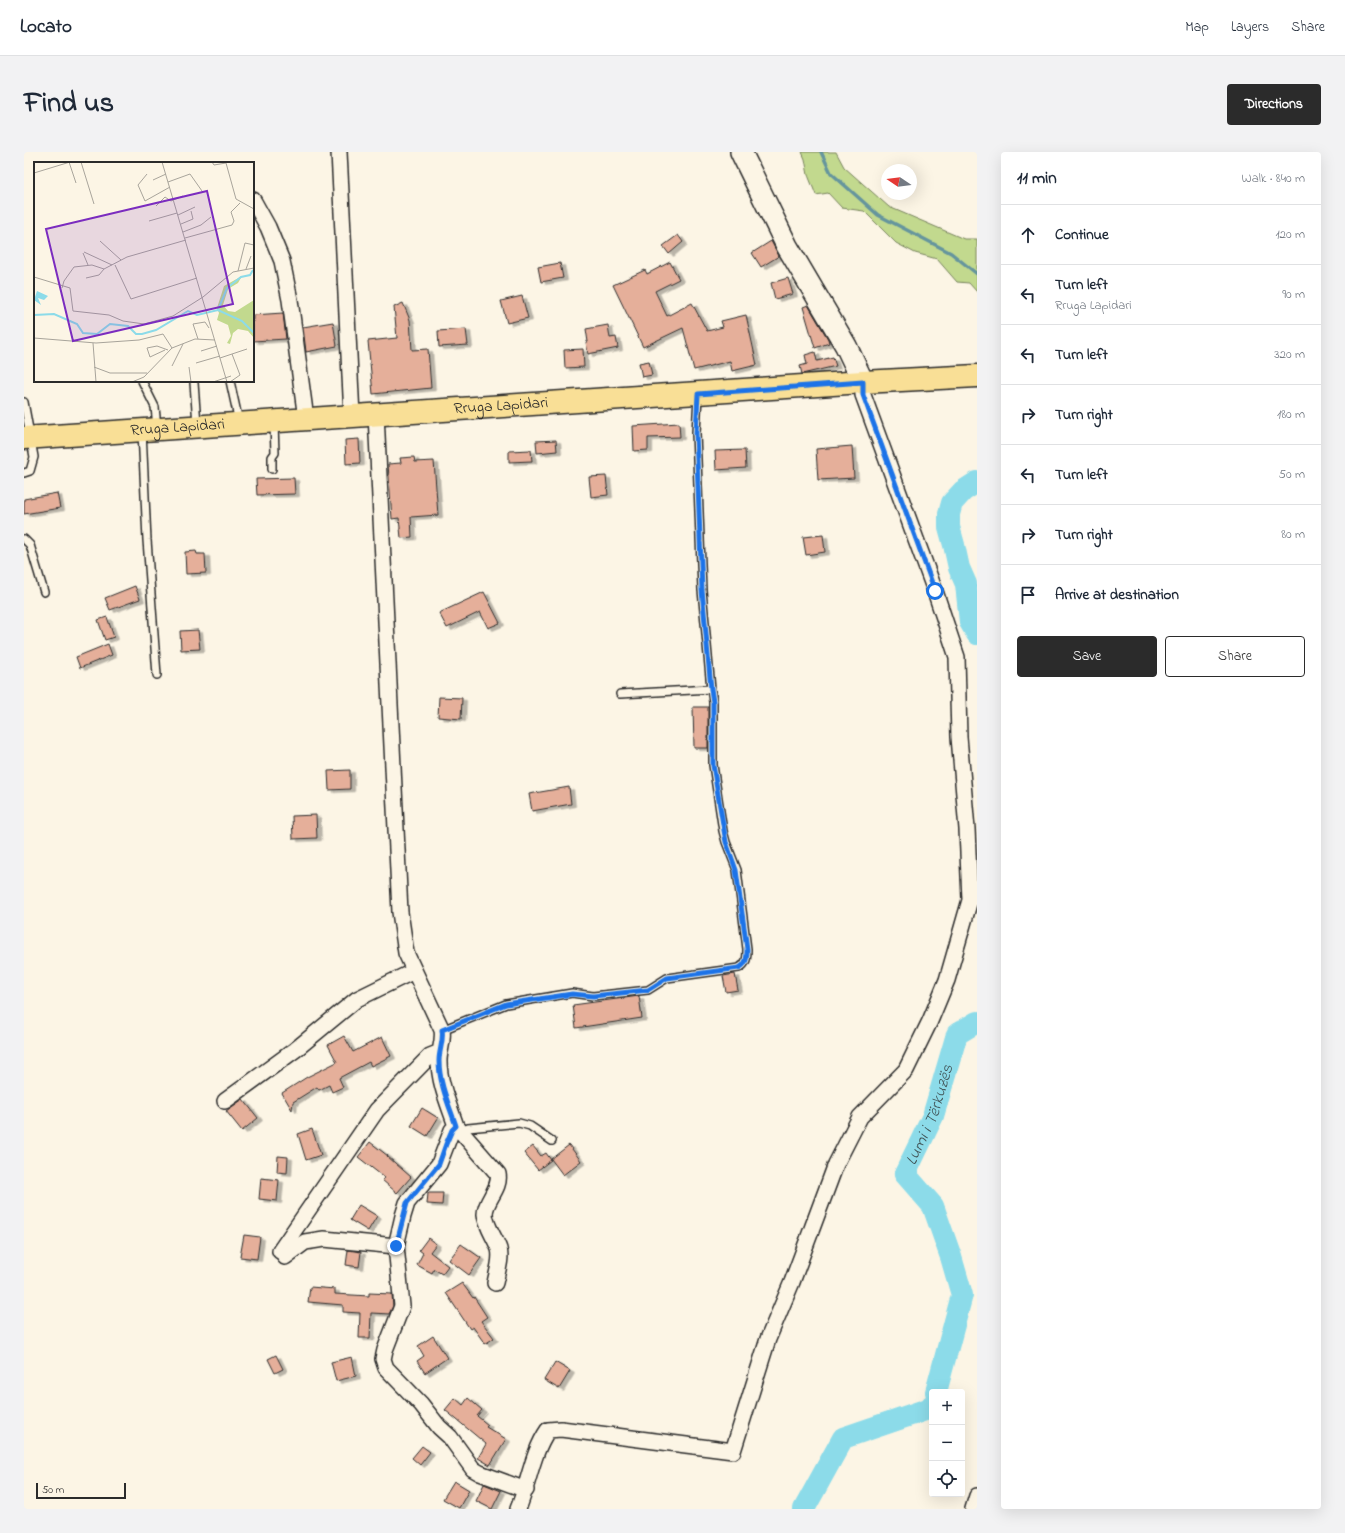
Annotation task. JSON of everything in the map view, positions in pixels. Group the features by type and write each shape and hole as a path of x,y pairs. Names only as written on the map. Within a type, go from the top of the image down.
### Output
{"main road":[{"name":"Rruga Lapidari","path":"27,438 863,382 977,376"}],"street":[{"path":"339,152 352,416"},
{"path":"518,1509 526,1490 541,1441 548,1430 561,1429 733,1451 768,1339 792,1282 836,1164 860,1117 906,1070 930,1021 947,980 970,900 967,829 959,737 957,657 935,591 863,395 863,382 846,346 787,246 742,152"},
{"path":"254,202 268,227 282,261 290,300 306,419"},
{"path":"376,414 400,912 406,953 442,1030 443,1037 440,1052 440,1075 446,1099 459,1129 498,1174 499,1180 485,1212 486,1221 499,1250 500,1260 495,1282"},
{"path":"225,1101 295,1050 357,999 414,971"},
{"path":"396,1246 324,1238 304,1242 283,1254 377,1110 430,1056 440,1052"},
{"path":"459,1129 452,1130 439,1164 407,1203 396,1246 402,1306 383,1359 386,1368 421,1404 439,1427 450,1437 473,1469 526,1490"},
{"path":"972,1509 977,1496"}],"lane":[{"path":"143,382 155,406 150,430 147,540 157,675"},
{"path":"230,382 239,424"},
{"path":"194,383 197,427"},
{"path":"442,1030 506,1004 572,994 593,996 648,990 667,978 739,968 744,965 747,956 747,949 736,870 726,842 713,765 713,702 702,582 696,433 698,394"},
{"path":"24,402 27,438 34,457 30,471 24,474"},
{"path":"272,468 272,457 275,453 274,421"},
{"path":"24,539 30,545 44,592"},
{"path":"620,694 711,689"},
{"path":"459,1129 519,1123 530,1126 552,1141"}],"green space":[{"path":"802,152 836,152 844,167 889,207 964,239 977,239 977,292 969,283 957,282 937,259 915,253 896,243 864,211 842,208 828,193 816,195 808,175"}],"building":[{"path":"678,235 683,242 669,254 663,246"},
{"path":"771,241 779,256 761,267 752,253"},
{"path":"670,262 679,279 655,291 667,316 692,303 707,331 723,327 721,321 746,315 757,365 732,371 730,361 694,370 683,328 643,347 613,285 645,270 647,274"},
{"path":"560,263 563,278 541,282 538,267"},
{"path":"788,278 793,294 775,299 771,283"},
{"path":"522,296 528,318 507,323 501,301"},
{"path":"403,303 410,320 412,350 428,349 431,388 373,394 368,341 397,338 394,307"},
{"path":"808,305 829,343 815,348 803,307"},
{"path":"283,313 286,339 254,341 254,315"},
{"path":"333,322 337,346 306,352 303,327"},
{"path":"608,325 610,338 616,337 618,348 588,354 586,329"},
{"path":"466,329 468,345 439,347 438,331"},
{"path":"583,349 584,367 565,368 564,350"},
{"path":"815,352 817,361 833,357 836,366 802,374 800,366 807,364 805,355"},
{"path":"649,361 652,375 642,377 639,363"},
{"path":"679,423 680,437 648,438 648,450 634,451 633,426"},
{"path":"359,439 360,463 346,464 345,440"},
{"path":"556,440 557,451 537,453 536,441"},
{"path":"852,446 854,478 818,480 816,449"},
{"path":"531,450 532,461 509,462 509,451"},
{"path":"745,450 746,468 716,470 715,451"},
{"path":"414,457 415,462 434,461 438,515 411,517 412,537 401,538 399,518 392,519 388,464 401,463 400,458"},
{"path":"606,476 608,495 591,497 589,477"},
{"path":"294,478 295,494 257,495 256,479"},
{"path":"57,493 60,508 24,514 24,499"},
{"path":"823,535 825,552 806,555 803,537"},
{"path":"196,551 197,554 205,554 206,573 186,574 185,552"},
{"path":"135,586 140,599 110,610 105,598"},
{"path":"484,592 500,623 488,628 480,612 447,628 439,613"},
{"path":"107,617 114,637 105,640 98,620"},
{"path":"198,630 200,649 181,650 180,631"},
{"path":"108,644 112,655 80,668 76,657"},
{"path":"439,697 462,698 461,719 438,717"},
{"path":"693,707 708,707 708,748 694,748"},
{"path":"350,770 350,789 329,790 328,771"},
{"path":"569,787 571,804 532,811 529,794"},
{"path":"316,815 317,838 293,839 292,816"},
{"path":"735,974 738,990 726,992 723,976"},
{"path":"639,996 642,1018 576,1028 573,1005"},
{"path":"344,1036 353,1052 382,1037 391,1056 371,1066 369,1062 339,1078 343,1087 332,1092 329,1085 319,1090 317,1087 293,1102 292,1110 282,1093 307,1077 337,1062 328,1045"},
{"path":"243,1099 258,1118 242,1131 226,1111"},
{"path":"422,1108 438,1118 427,1136 411,1126"},
{"path":"312,1129 321,1155 306,1160 298,1134"},
{"path":"370,1142 411,1177 397,1193 382,1180 385,1178 358,1157"},
{"path":"569,1145 581,1161 563,1175 551,1159"},
{"path":"533,1146 541,1156 546,1153 551,1160 538,1170 524,1153"},
{"path":"278,1156 288,1157 287,1173 277,1172"},
{"path":"261,1178 279,1180 277,1201 259,1199"},
{"path":"428,1193 443,1193 442,1205 427,1204"},
{"path":"359,1205 377,1216 368,1231 350,1220"},
{"path":"244,1235 260,1237 257,1259 240,1257"},
{"path":"428,1238 436,1244 430,1252 448,1266 442,1274 434,1269 432,1273 417,1265 423,1253 419,1250"},
{"path":"461,1244 481,1258 469,1275 449,1260"},
{"path":"348,1250 361,1252 359,1267 346,1265"},
{"path":"462,1283 473,1298 474,1297 487,1317 481,1321 494,1338 485,1344 473,1327 470,1329 446,1293"},
{"path":"310,1287 335,1289 335,1294 369,1296 369,1293 392,1294 393,1306 389,1314 371,1313 370,1338 359,1338 360,1313 343,1312 343,1305 308,1302"},
{"path":"433,1336 447,1358 425,1373 417,1361 424,1356 418,1346"},
{"path":"276,1355 283,1369 275,1373 268,1359"},
{"path":"352,1357 356,1376 336,1381 331,1362"},
{"path":"555,1362 570,1371 559,1389 544,1380"},
{"path":"455,1398 463,1405 468,1398 482,1410 477,1416 488,1425 486,1427 506,1439 490,1465 478,1458 486,1444 445,1410"},
{"path":"422,1446 430,1452 420,1465 412,1458"},
{"path":"454,1481 469,1490 459,1508 443,1499"},
{"path":"484,1484 501,1491 492,1509 476,1501"}],"waterway":[{"path":"821,152 831,173 878,215 951,253 977,274"},
{"name":"Lumi i Tërkuzës","path":"977,482 963,491 952,503 949,514 949,527 959,568 966,584 970,622 977,634"},
{"name":"Lumi i Tërkuzës","path":"937,1389 962,1295 951,1257 933,1206 905,1174 933,1116 957,1034 977,1022"},
{"name":"Lumi i Tërkuzës","path":"804,1509 843,1438 929,1409"}],"route":[{"path":"396,1246 407,1203 439,1164 452,1130 456,1126 446,1099 440,1075 439,1062 443,1037 442,1030 506,1004 572,994 593,996 648,990 667,978 739,968 744,965 746,961 747,949 736,870 723,831 713,765 713,702 702,590 696,433 698,394 863,382 863,395 935,591"}]}
